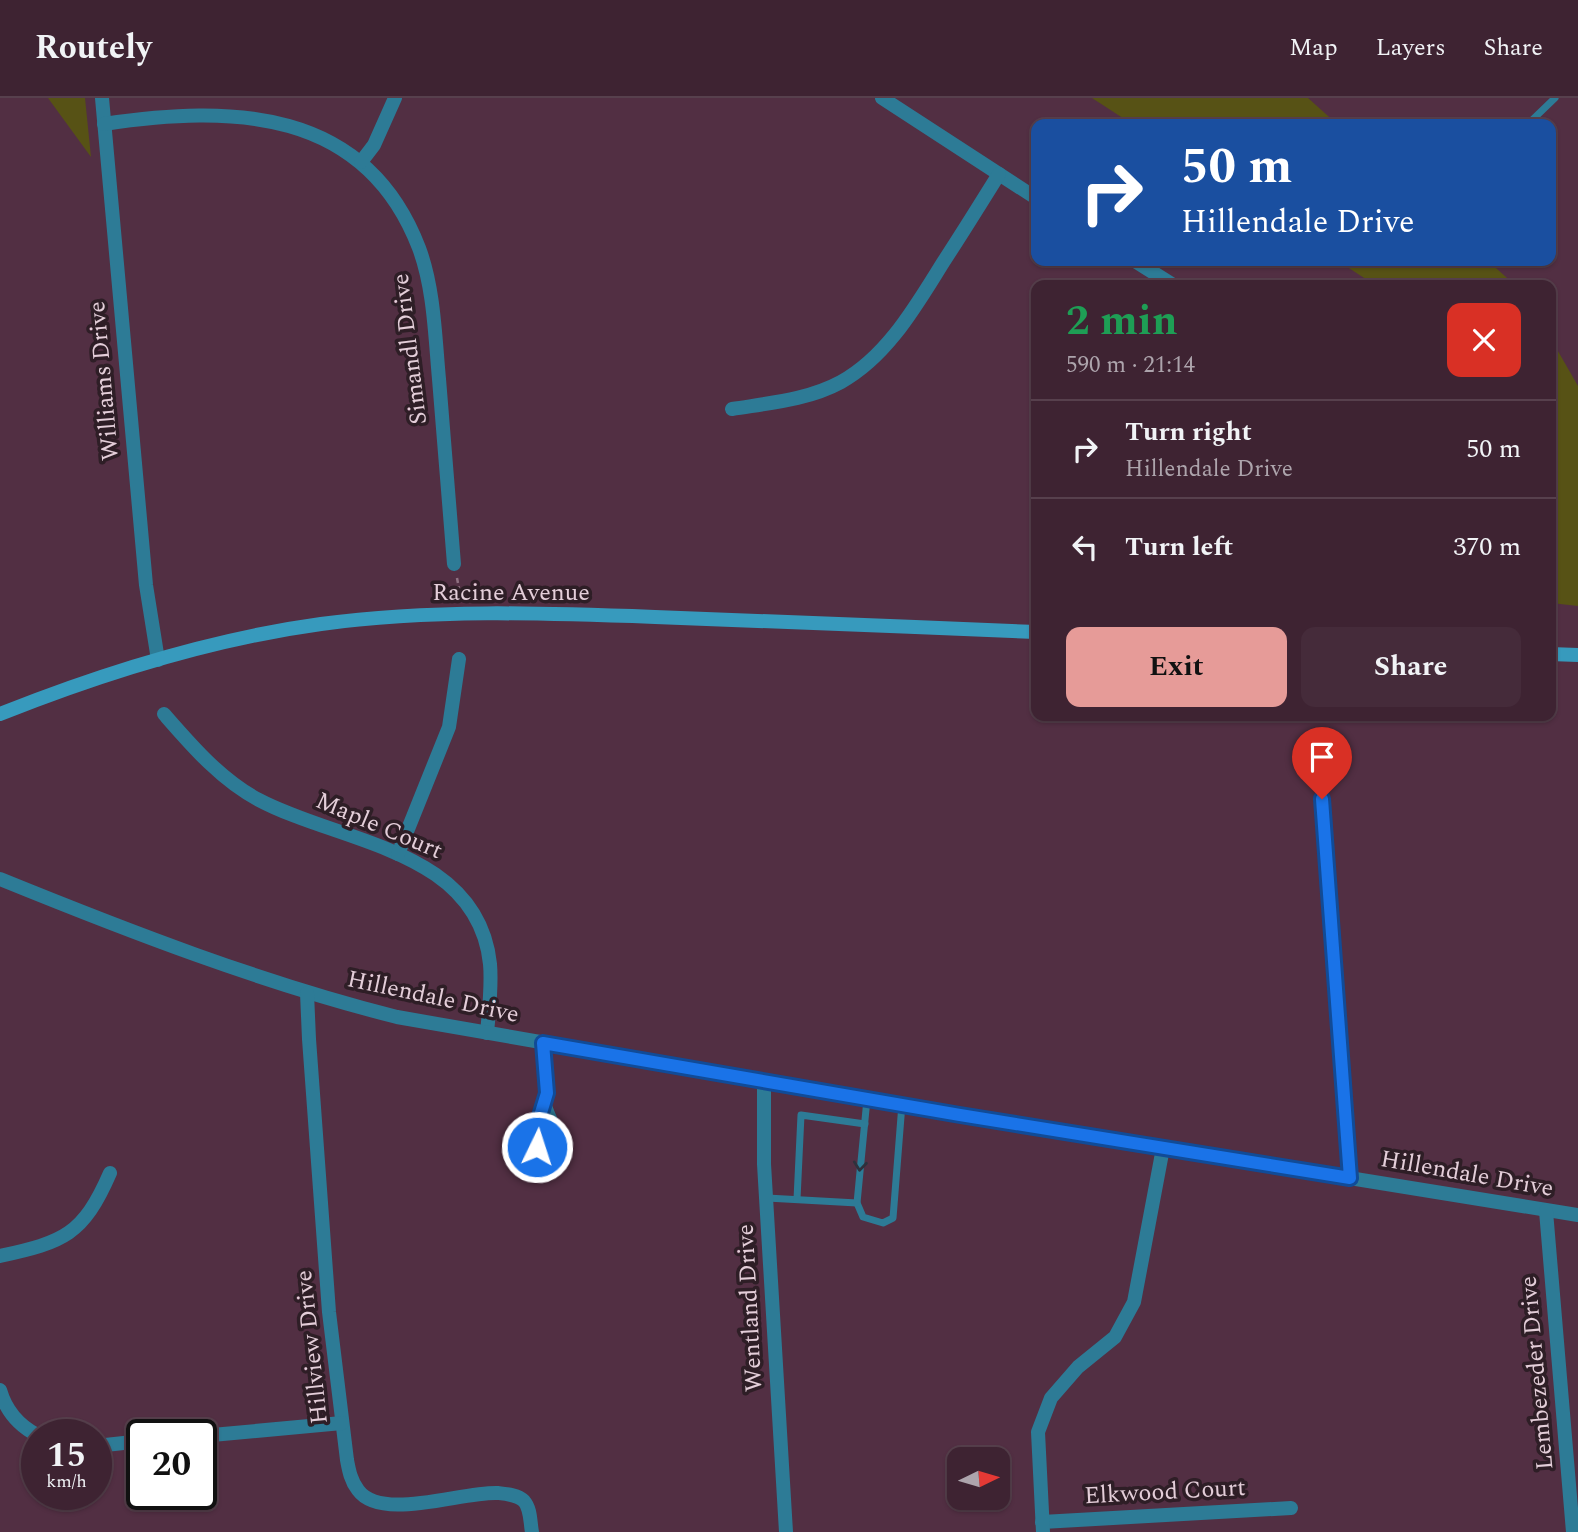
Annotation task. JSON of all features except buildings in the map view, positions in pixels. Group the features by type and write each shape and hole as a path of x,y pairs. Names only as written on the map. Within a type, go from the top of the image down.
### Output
{"main road":[{"name":"Racine Avenue","path":"0,714 80,684 244,638 319,624 371,618 463,614 622,616 1031,632"},
{"path":"1556,654 1578,655"}],"street":[{"name":"Williams Drive","path":"102,98 146,585 159,660"},
{"path":"361,162 386,123 395,98"},
{"path":"882,98 1031,195"},
{"name":"Simandl Drive","path":"104,124 191,114 226,114 289,125 361,162 380,182 408,223 420,250 425,271 434,326 454,564"},
{"path":"732,409 781,402 822,390 854,374 870,361 907,317 999,174"},
{"path":"1143,266 1165,280"},
{"path":"398,854 449,727 459,659"},
{"name":"Maple Court","path":"164,714 222,776 260,801 398,854 442,878 459,892 481,929 490,964 487,1033"},
{"name":"Hillendale Drive","path":"0,879 307,993 397,1017 764,1082 1578,1215"},
{"name":"Hillview Drive","path":"307,993 329,1312 351,1479 359,1492 369,1500 381,1504 399,1505 474,1494 506,1494 524,1501 529,1510 532,1532"},
{"name":"Wentland Drive","path":"764,1082 766,1198 786,1532"},
{"path":"1042,1527 1038,1432 1051,1398 1078,1367 1115,1337 1134,1302 1163,1147"},
{"path":"0,1256 42,1247 70,1233 96,1204 110,1172"},
{"name":"Lembezeder Drive","path":"1546,1211 1573,1532"},
{"path":"0,1390 13,1417 21,1425"},
{"path":"217,1435 342,1423"},
{"name":"Elkwood Court","path":"1042,1527 1291,1508"}],"lane":[{"path":"1533,119 1555,98"},
{"path":"1322,799 1350,1178"},
{"path":"543,1043 548,1104 568,1150 567,1157 562,1160 547,1161 537,1147 537,1126 547,1093"},
{"path":"867,1098 857,1203 863,1216 883,1223 893,1218 902,1104"},
{"path":"797,1199 801,1115 865,1124"},
{"path":"766,1198 857,1203"}],"path":[{"path":"454,564 463,614"}],"shaded area":[{"path":"48,98 85,98 91,157"},
{"path":"1092,98 1308,98 1331,119 1124,119"},
{"path":"1346,266 1494,266 1509,280 1367,280"},
{"path":"1556,348 1578,386 1578,606 1556,604"}],"route":[{"path":"537,1147 537,1126 547,1093 543,1043 960,1115 1350,1178 1322,799"}]}
